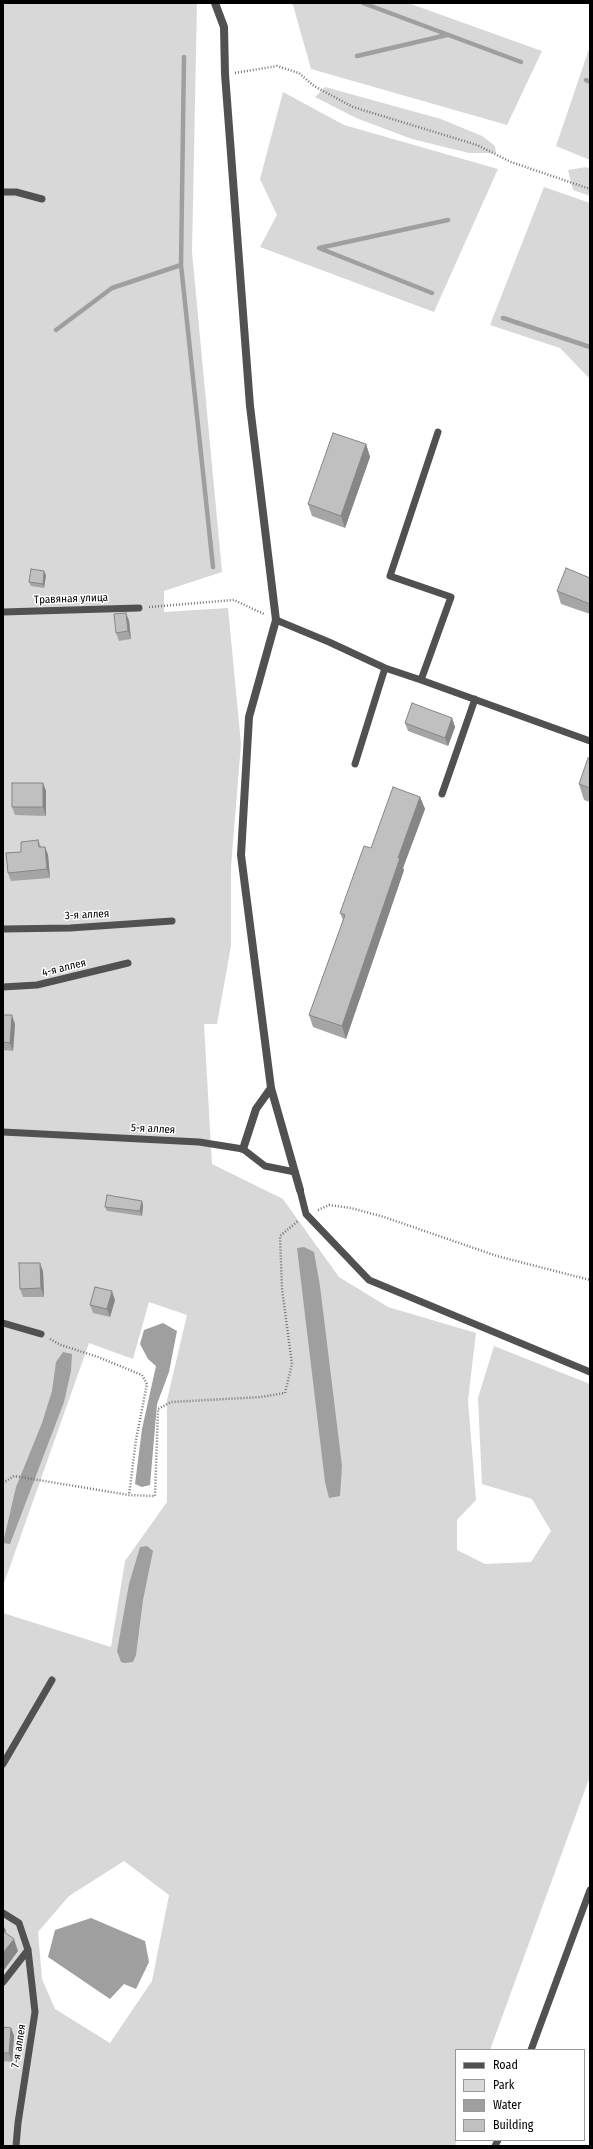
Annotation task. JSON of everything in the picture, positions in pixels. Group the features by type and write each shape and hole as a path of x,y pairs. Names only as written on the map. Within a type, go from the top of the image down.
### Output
{"street":[{"path":"215,3 224,27 225,74 250,406 276,620 249,717 241,854 271,1088 300,1190"},
{"path":"243,1149 256,1109 271,1088"}],"lane":[{"path":"3,192 16,192 42,200"},
{"path":"421,680 451,597 390,576 438,432"},
{"name":"Травяная улица","path":"3,612 140,608"},
{"path":"276,620 329,642 385,668 590,741"},
{"path":"356,764 385,668"},
{"path":"442,794 475,699"},
{"name":"3-я аллея","path":"3,929 70,928 172,921"},
{"name":"4-я аллея","path":"3,987 37,985 128,963"},
{"name":"5-я аллея","path":"3,1132 199,1142 243,1149 265,1166 295,1172"},
{"path":"300,1190 306,1214 369,1280 590,1372"},
{"path":"3,1323 41,1334"},
{"path":"3,1764 52,1680"},
{"path":"531,2049 590,1890"},
{"name":"7-я аллея","path":"3,1912 20,1923 28,1950 35,2012 18,2123 16,2146"},
{"path":"3,1982 28,1950"}],"path":[{"path":"225,74 277,66 299,73 314,86 353,107 477,145 512,162 590,189"},
{"path":"140,608 173,603 234,600 276,620"},
{"path":"3,1483 14,1476 42,1479 129,1495 154,1496 158,1457 158,1409 171,1402 261,1397 285,1393 292,1364 282,1289 280,1236 306,1214 329,1205 351,1208 384,1217 497,1256 590,1280"},
{"path":"41,1334 61,1345 98,1357 142,1375 147,1384 136,1440 129,1495"}],"green space":[{"path":"3,3 197,3 192,252 222,572 164,591 164,612 228,608 241,744 231,867 231,946 217,1024 204,1024 212,1164 283,1199 339,1277 388,1307 476,1333 468,1400 476,1500 457,1520 457,1550 485,1564 531,1562 551,1531 532,1499 482,1484 478,1398 494,1346 590,1384 590,1776 490,2049 455,2049 455,2141 457,2141 455,2146 3,2146 3,1613 111,1647 125,1561 167,1502 167,1400 187,1315 149,1302 133,1359 89,1343 3,1586","holes":["124,1861 169,1895 152,1981 110,2043 55,2009 42,1979 38,1932 69,1896"]},
{"path":"288,3 408,3 542,51 507,125 311,69 293,5"},
{"path":"590,46 590,160 556,146"},
{"path":"325,87 441,119 482,136 495,146 496,153 469,153 412,139 356,118 315,97"},
{"path":"283,92 344,125 498,169 434,312 260,247 277,215 260,179"},
{"path":"586,167 590,169 590,196 573,190 568,170"},
{"path":"544,187 590,203 590,379 560,348 490,325"}],"water":[{"path":"304,1247 314,1252 320,1286 342,1466 340,1496 329,1498 325,1482 297,1248"},
{"path":"163,1323 177,1331 169,1372 157,1404 150,1485 142,1487 135,1484 142,1429 156,1366 148,1359 140,1344 144,1330"},
{"path":"63,1352 72,1354 71,1371 64,1402 10,1544 3,1543 16,1487 42,1423 52,1391 56,1362"},
{"path":"147,1546 153,1551 143,1600 136,1655 133,1662 124,1663 121,1662 117,1651 129,1584 140,1547"},
{"path":"91,1918 145,1941 149,1962 136,1989 124,1984 110,1999 48,1957 55,1930"}],"building":[{"path":"333,433 366,444 341,516 308,504"},
{"path":"566,568 590,578 590,604 557,591"},
{"path":"31,569 44,571 43,584 29,582"},
{"path":"126,613 128,631 116,633 114,614"},
{"path":"412,703 452,718 445,738 405,723"},
{"path":"588,758 590,759 590,788 579,784"},
{"path":"12,783 43,783 43,807 12,807"},
{"path":"393,787 420,797 342,1026 309,1015 345,915 340,913 364,846 371,848"},
{"path":"38,840 39,847 45,847 47,869 8,873 6,853 21,852 21,842"},
{"path":"3,1015 12,1015 10,1043 3,1042"},
{"path":"107,1195 142,1201 140,1211 105,1207"},
{"path":"19,1263 40,1263 41,1288 20,1289"},
{"path":"95,1287 112,1291 107,1309 90,1305"},
{"path":"3,1931 14,1939 3,1953"},
{"path":"3,2027 11,2028 9,2053 3,2053"}],"waterway":[{"path":"363,3 521,62"},
{"path":"357,56 447,35"},
{"path":"184,57 181,265 213,567"},
{"path":"586,80 590,82"},
{"path":"432,293 319,248 448,220"},
{"path":"56,330 112,288 181,265"},
{"path":"503,318 590,347"}]}
